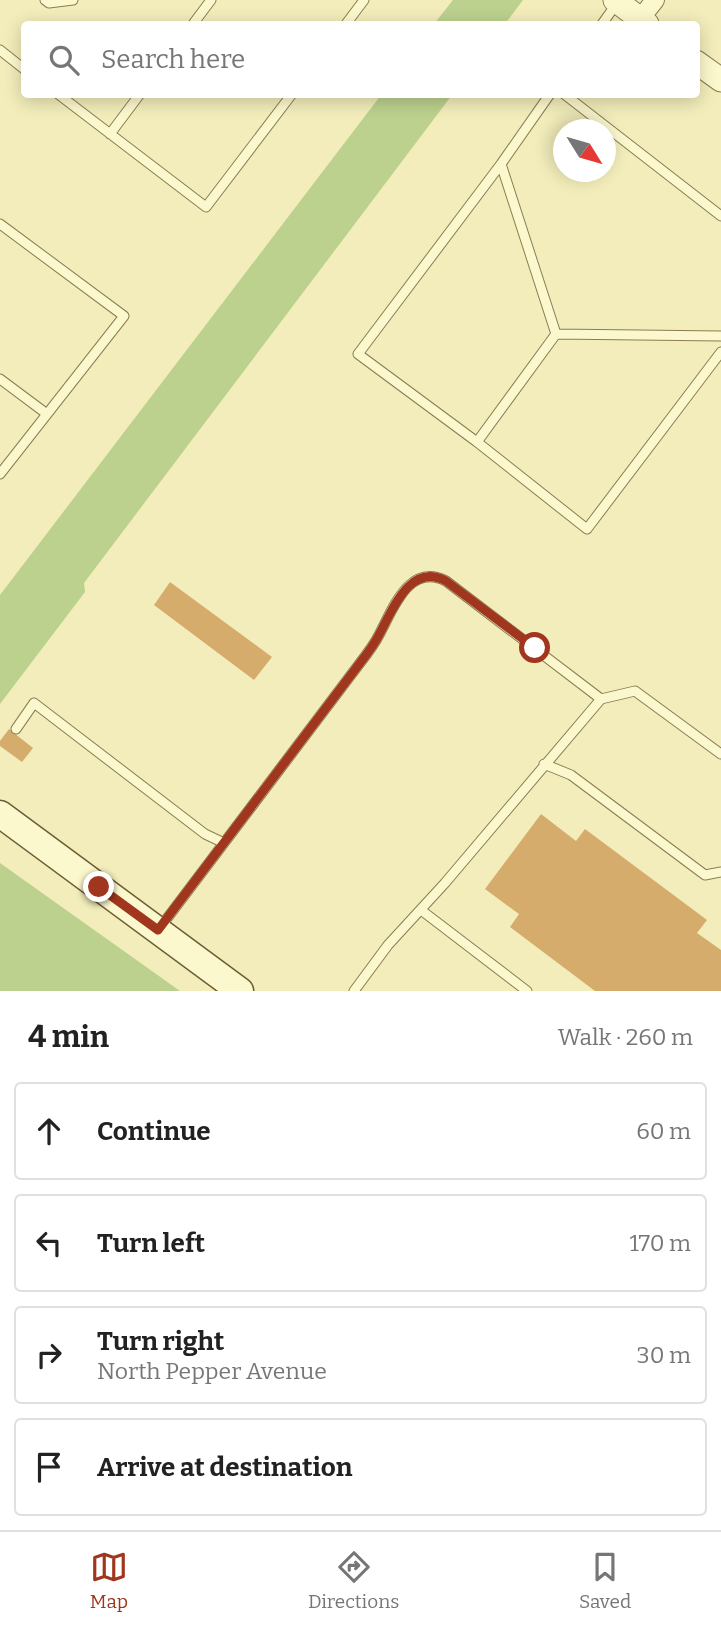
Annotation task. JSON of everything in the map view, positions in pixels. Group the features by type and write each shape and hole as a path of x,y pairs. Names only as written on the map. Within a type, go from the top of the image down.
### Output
{"main road":[{"path":"0,814 240,991"}],"street":[{"path":"644,21 655,0"},
{"path":"616,1 643,21"},
{"path":"700,65 721,80"}],"lane":[{"path":"45,0 73,0"},
{"path":"195,21 211,0"},
{"path":"348,21 364,0"},
{"path":"603,21 616,1"},
{"path":"0,50 21,67"},
{"path":"63,98 206,207 289,98"},
{"path":"110,134 137,98"},
{"path":"547,98 358,354 587,528 721,352"},
{"path":"569,98 721,216"},
{"path":"501,164 556,334"},
{"path":"0,223 124,316 0,474"},
{"path":"556,334 721,337"},
{"path":"477,442 556,334"},
{"path":"0,379 47,414"},
{"path":"158,930 366,654 401,596 415,580 425,575 437,576 446,581 601,699"},
{"path":"354,991 388,945 601,699 635,691 721,754"},
{"path":"16,729 34,703 205,834 224,844"},
{"path":"544,764 571,775 705,875 721,872"},
{"path":"421,910 527,991"}],"green space":[{"path":"453,0 523,0 507,21 436,21"},
{"path":"379,98 450,98 84,583 85,592 0,704 0,595"},
{"path":"0,863 180,991 0,991"}],"building":[{"path":"170,582 272,657 254,680 154,605"},
{"path":"9,729 33,748 22,762 0,746 0,741"},
{"path":"541,814 576,841 585,829 707,920 697,933 721,950 721,991 595,991 510,927 519,914 485,889"}],"route":[{"path":"99,887 158,930 360,663 378,638 391,610 415,580 425,575 437,576 446,581 535,648"}]}
